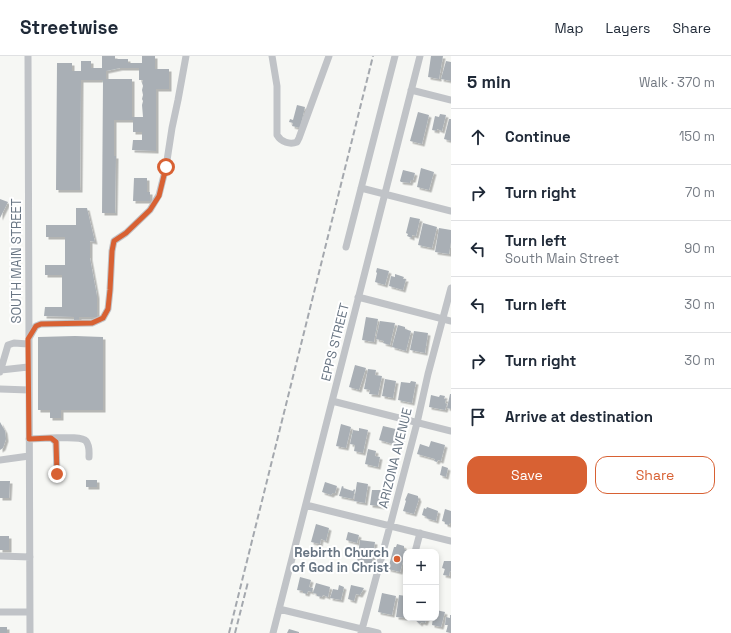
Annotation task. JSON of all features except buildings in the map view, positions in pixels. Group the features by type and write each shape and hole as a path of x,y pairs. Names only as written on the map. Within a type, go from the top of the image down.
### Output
{"street":[{"name":"SOUTH MAIN STREET","path":"28,56 27,200 30,633"},
{"path":"28,367 0,371 8,345 28,341 36,326 41,324 92,323 103,318 108,309 114,241 126,233 150,210 159,196 166,167 186,56"},
{"path":"272,56 277,86 277,135 283,141 292,143 297,142 300,138 329,56"},
{"path":"346,247 395,56"},
{"name":"EPPS STREET","path":"273,633 420,56"},
{"path":"411,90 451,100"},
{"path":"361,188 451,211"},
{"name":"ARIZONA AVENUE","path":"361,631 417,423 428,374 447,320 451,288"},
{"path":"358,298 447,320"},
{"path":"0,389 29,390"},
{"path":"332,401 451,431"},
{"path":"51,438 56,442 57,474"},
{"path":"29,439 83,438 87,442 89,448 89,457"},
{"path":"0,460 29,456"},
{"path":"306,505 451,541"},
{"path":"416,549 420,533"},
{"path":"0,556 30,557"},
{"path":"279,609 361,631 378,633"},
{"path":"0,612 30,612"}],"railway":[{"path":"229,633 373,56"},
{"path":"235,633 248,582"}],"place":[{"name":"Rebirth Church of God in Christ","path":"397,559"}],"route":[{"path":"57,474 56,442 51,438 29,439 28,339 36,326 41,324 92,323 103,318 108,309 114,241 126,233 150,210 159,196 166,167"}]}
